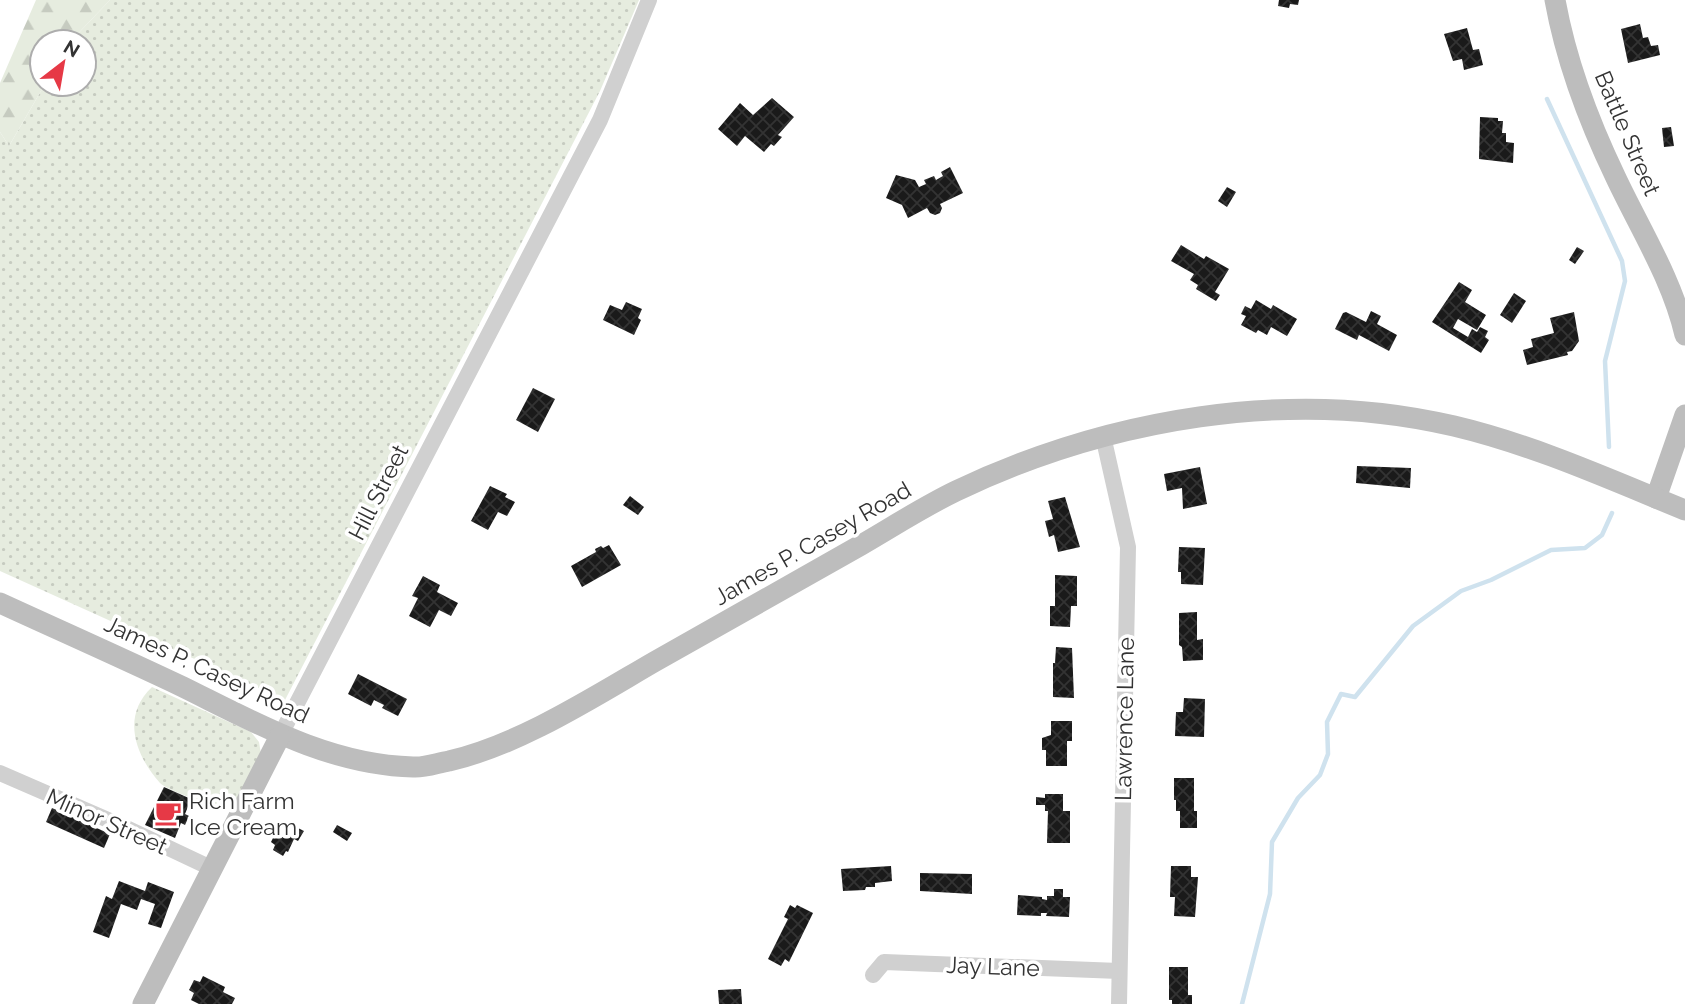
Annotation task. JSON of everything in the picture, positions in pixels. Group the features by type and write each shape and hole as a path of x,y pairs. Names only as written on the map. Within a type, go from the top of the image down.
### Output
{"main road":[{"name":"Battle Street","path":"1555,0 1570,60 1594,128 1684,325"},
{"name":"James P. Casey Road","path":"0,603 179,685 280,736 359,761 418,768 476,755 517,737 604,691 956,491 1045,455 1103,436 1178,419 1226,413 1298,410 1368,412 1449,425 1521,444 1685,510"},
{"path":"1656,498 1685,415"},
{"name":"Hill Street","path":"143,1004 280,736"}],"street":[{"name":"Hill Street","path":"280,736 600,120 649,0"},
{"name":"Lawrence Lane","path":"1103,436 1128,547 1119,1004"},
{"name":"Minor Street","path":"0,773 122,825 213,869"},
{"name":"Jay Lane","path":"873,975 884,962 1119,971"}],"green space":[{"path":"36,0 110,0 83,28 28,28 28,98 37,98 9,146 0,132 0,83"},
{"path":"110,0 639,0 600,91 285,700 0,571 0,132 9,146 37,98 98,98 98,28 83,28"},
{"path":"152,687 251,732 259,742 261,754 236,802 222,806 198,801 164,786 151,772 138,748 134,723 142,698"}],"building":[{"path":"1279,0 1299,0 1298,5 1290,4 1289,8 1278,6"},
{"path":"1640,24 1643,38 1648,37 1651,46 1658,45 1660,55 1628,63 1621,29"},
{"path":"1467,28 1473,50 1479,49 1483,65 1464,70 1462,59 1453,61 1444,34"},
{"path":"772,98 794,117 778,135 782,137 764,152 745,136 737,146 718,129 740,103 753,115"},
{"path":"1480,117 1503,121 1502,133 1506,133 1506,142 1514,143 1513,163 1479,159"},
{"path":"1671,127 1674,146 1664,147 1662,128"},
{"path":"950,167 963,193 940,204 940,213 935,215 927,208 908,218 902,205 886,198 896,175 915,180 919,187 926,184 924,180 934,176 936,180 943,176 941,172"},
{"path":"1227,187 1236,192 1227,207 1218,201"},
{"path":"1181,245 1204,259 1206,256 1229,269 1215,292 1220,295 1216,301 1196,289 1198,285 1190,280 1194,274 1171,261"},
{"path":"1577,247 1584,251 1575,264 1569,260"},
{"path":"1459,282 1472,290 1465,302 1486,315 1477,330 1458,319 1453,328 1468,337 1472,329 1477,332 1480,327 1488,331 1485,337 1489,340 1481,353 1432,322"},
{"path":"1514,293 1526,301 1512,323 1500,315"},
{"path":"1256,300 1271,309 1273,305 1297,319 1287,336 1271,327 1267,335 1241,325 1246,316 1241,314 1245,306 1251,309"},
{"path":"626,302 642,309 638,318 641,320 634,335 603,320 610,305 622,310"},
{"path":"1371,311 1381,316 1377,324 1397,335 1389,351 1359,335 1357,340 1335,329 1343,313 1366,322"},
{"path":"1574,312 1579,341 1572,351 1567,352 1568,355 1527,365 1523,350 1533,347 1531,339 1554,333 1550,318"},
{"path":"533,388 555,399 538,432 516,420"},
{"path":"1357,466 1411,468 1410,488 1356,483"},
{"path":"1200,467 1207,504 1183,509 1182,488 1167,491 1164,474"},
{"path":"490,486 507,494 505,497 515,502 507,516 498,512 488,530 471,521"},
{"path":"630,496 644,507 638,515 623,505"},
{"path":"1065,497 1080,547 1058,552 1054,535 1049,537 1045,521 1053,519 1048,501"},
{"path":"609,545 621,565 582,587 571,566 596,552 595,549"},
{"path":"1179,547 1205,548 1203,585 1181,584 1181,572 1178,572"},
{"path":"1055,575 1077,576 1077,606 1071,606 1070,627 1050,626 1050,606 1055,606"},
{"path":"423,576 440,585 437,592 458,603 451,616 439,610 430,627 409,616 418,598 412,596"},
{"path":"1197,612 1197,640 1203,639 1203,660 1183,661 1182,647 1179,645 1179,613"},
{"path":"1056,647 1072,648 1074,698 1053,697"},
{"path":"358,674 407,699 398,716 382,708 384,705 374,700 371,706 348,694"},
{"path":"1184,698 1205,699 1204,737 1175,736 1176,712 1183,712"},
{"path":"1051,721 1072,721 1072,741 1067,741 1067,766 1046,766 1046,750 1042,750 1042,738 1051,735"},
{"path":"1174,778 1194,778 1197,828 1180,828 1180,811 1176,811 1174,800"},
{"name":"Rich Farm Ice Cream","path":"164,787 191,799 185,814 189,816 185,825 181,823 175,838 145,825"},
{"path":"1045,794 1063,794 1063,811 1070,811 1070,843 1047,843 1048,811 1045,811 1045,805 1036,805 1036,797 1045,798"},
{"path":"52,808 110,834 104,848 46,822"},
{"path":"282,820 304,831 298,841 294,839 283,856 273,850 275,845 271,842"},
{"path":"337,825 352,833 347,841 333,832"},
{"path":"891,866 892,881 875,883 875,887 866,887 865,890 843,891 841,869"},
{"path":"1171,866 1191,866 1191,877 1198,877 1195,917 1174,916 1175,897 1170,897"},
{"path":"920,873 972,874 972,894 920,891"},
{"path":"119,881 145,891 148,882 174,892 161,928 148,924 155,904 141,899 137,910 121,904 109,938 93,932 106,896 112,899"},
{"path":"1054,889 1063,889 1063,897 1070,897 1069,917 1046,916 1047,913 1041,913 1041,916 1017,915 1018,895 1042,897 1047,900 1047,896 1054,896"},
{"path":"790,905 795,908 797,905 813,913 789,962 785,959 781,966 768,959 788,919 784,917"},
{"path":"1169,967 1188,967 1188,995 1192,995 1192,1004 1172,1004 1172,1000 1169,1000"},
{"path":"203,976 225,987 223,992 235,998 232,1004 199,1004 191,1000 194,993 189,990 194,980 200,982"},
{"path":"741,989 742,1004 719,1004 718,990"}],"waterway":[{"path":"1547,99 1622,261 1625,281 1605,361 1609,447"},
{"path":"1242,1004 1270,894 1272,842 1298,798 1320,775 1328,754 1327,722 1341,694 1355,697 1413,626 1461,591 1491,580 1551,550 1585,548 1602,535 1612,513"}],"place":[{"name":"Rich Farm Ice Cream","path":"168,813"}]}
